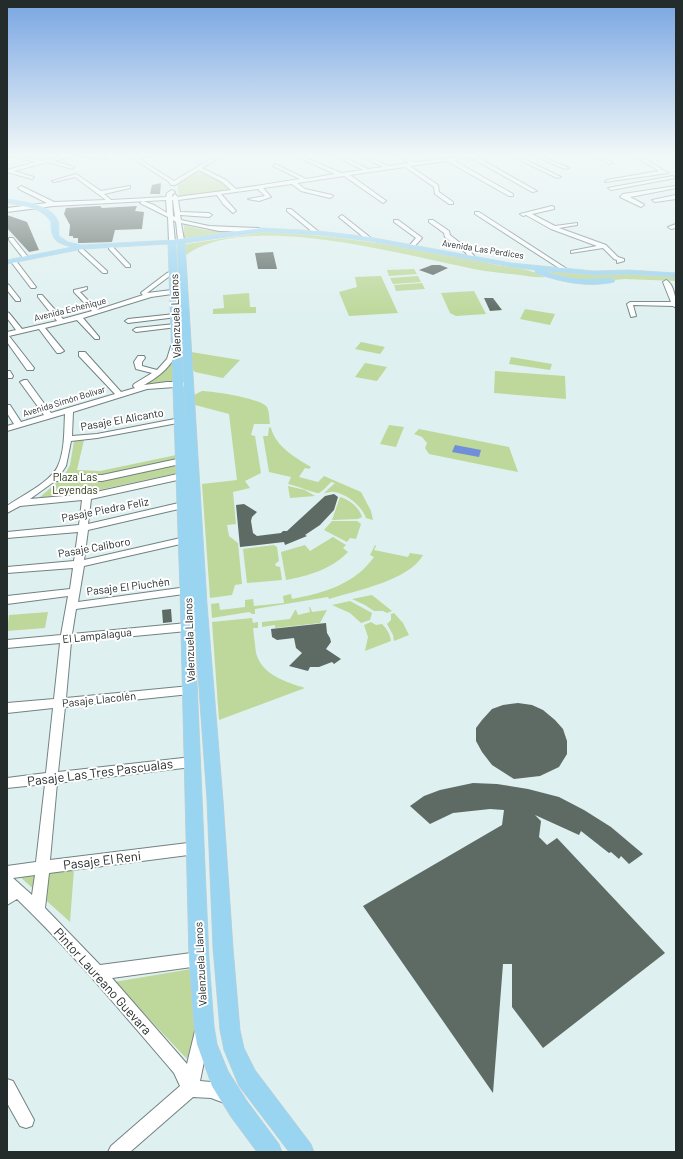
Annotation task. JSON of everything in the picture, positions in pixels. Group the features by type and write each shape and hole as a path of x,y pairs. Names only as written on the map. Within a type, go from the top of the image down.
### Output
{"main road":[{"path":"28,208 44,211 53,217 55,223 55,235 60,240 68,244 82,248"},
{"path":"30,208 43,217 47,224"},
{"path":"7,210 33,209"},
{"path":"10,263 82,248 111,248 172,243 262,230"},
{"name":"Avenida Las Perdices","path":"262,230 317,233 369,239 539,269"},
{"path":"52,253 55,248 49,240 60,246 71,249"},
{"name":"Valenzuela Llanos","path":"181,242 179,292 183,384 215,800 223,948 230,1030 234,1050 247,1078 303,1152"},
{"path":"10,263 26,258 71,249 172,243"},
{"name":"Valenzuela Llanos","path":"172,243 173,273 179,292 175,316 176,345 183,384 180,420 199,959 204,1026"},
{"path":"539,269 564,269 602,273 626,272 676,275"},
{"path":"539,269 552,277 576,281 603,282 625,279 676,282"},
{"path":"204,1026 207,1044 220,1078 232,1098 272,1152"}],"street":[{"path":"7,210 17,208"},
{"name":"Avenida Las Perdices","path":"155,208 178,220 197,226 214,229 262,230"},
{"name":"Valenzuela Llanos","path":"170,208 172,243"},
{"name":"Valenzuela Llanos","path":"177,208 181,242"},
{"path":"230,208 233,211"},
{"path":"552,208 525,214 554,228 604,246 626,272"},
{"path":"289,210 317,233"},
{"path":"177,213 209,215"},
{"path":"477,213 564,269"},
{"path":"342,217 369,239"},
{"path":"431,221 447,232 447,236 468,250 473,257"},
{"path":"396,222 419,238 412,246"},
{"path":"554,228 575,224"},
{"path":"573,252 611,244 599,238"},
{"path":"11,239 26,258"},
{"path":"460,240 474,251 473,257"},
{"path":"82,248 105,272"},
{"path":"111,248 128,266"},
{"path":"10,263 33,287"},
{"name":"Avenida Echeñique","path":"137,298 169,274 173,273"},
{"path":"633,316 631,308 676,306 666,282"},
{"path":"7,286 18,300"},
{"path":"85,288 76,291 96,312"},
{"name":"Avenida Echeñique","path":"7,334 78,317 157,293 179,292"},
{"path":"40,296 61,321"},
{"path":"7,314 20,331"},
{"path":"128,321 175,316"},
{"path":"78,317 97,338"},
{"path":"40,326 60,351"},
{"path":"136,330 175,326"},
{"path":"7,337 30,368"},
{"name":"Avenida Simón Bolívar","path":"123,393 158,372 172,358 176,345"},
{"path":"82,354 123,393"},
{"path":"141,358 138,362 139,367 158,372"},
{"path":"24,382 49,416"},
{"name":"Avenida Simón Bolívar","path":"7,429 123,393 157,385 183,384"},
{"path":"7,407 19,426"},
{"path":"13,506 53,478 62,466 67,439 69,410"},
{"name":"Pasaje El Alicanto","path":"67,439 97,436 180,420"},
{"path":"53,478 102,478 182,460"},
{"path":"13,506 87,497 182,476"},
{"path":"7,497 13,506"},
{"path":"38,910 66,638 79,564 87,497"},
{"name":"Pasaje Piedra Feliz","path":"7,535 84,528 183,505"},
{"name":"Pasaje Caliboro","path":"7,570 79,564 185,540"},
{"name":"Pasaje El Piuchén","path":"72,606 187,591"},
{"path":"7,600 74,592"},
{"name":"El Lampalagua","path":"7,644 187,627"},
{"name":"Pasaje Llacolén","path":"7,708 190,690"},
{"name":"Pasaje Las Tres Pascualas","path":"7,783 192,762"},
{"name":"Pasaje El Reni","path":"7,872 196,848"},
{"name":"Pintor Laureano Guevara","path":"10,890 38,910 97,973 180,1067 190,1089"},
{"path":"97,973 199,959"},
{"name":"Valenzuela Llanos","path":"190,1089 204,1026"},
{"path":"117,1152 190,1089 211,1090 232,1098"},
{"path":"9,1096 26,1120"}],"green space":[{"path":"184,225 205,230 230,232 184,238"},
{"path":"265,232 343,238 445,254 474,259 489,264 518,268 531,271 545,277 532,277 482,271 359,245 320,239 281,236 245,237 212,243 186,255 185,245 187,244"},
{"path":"540,268 676,276 676,281 625,279 591,282 548,275"},
{"path":"414,269 417,274 389,276 387,270"},
{"path":"381,276 398,313 349,316 339,292 357,287 355,277"},
{"path":"418,276 421,282 393,284 390,278"},
{"path":"422,283 425,289 396,291 394,285"},
{"path":"474,291 486,314 456,316 450,313 441,293"},
{"path":"249,293 250,307 256,307 256,313 213,314 213,309 224,308 223,295"},
{"path":"525,309 555,314 550,325 520,319"},
{"path":"361,342 385,347 380,354 355,349"},
{"path":"191,352 240,360 223,378 195,372 193,370"},
{"path":"511,357 552,364 550,370 509,364"},
{"path":"174,362 173,381 141,385"},
{"path":"365,363 387,367 377,381 355,377"},
{"path":"495,371 565,376 566,399 494,393"},
{"path":"202,391 235,396 261,403 266,406 269,412 270,424 254,424 251,435 255,436 261,473 245,481 250,488 233,492 236,524 227,525 229,536 238,543 242,584 235,585 232,595 210,598 202,484 237,480 229,414 195,405 194,395"},
{"path":"389,425 404,427 396,447 380,444"},
{"path":"269,427 271,428 277,441 287,451 311,467 309,469 305,468 299,477 318,482 324,476 361,492 371,511 373,520 366,518 358,505 344,495 333,492 324,493 335,483 331,482 322,491 317,493 288,484 291,477 269,472 263,436 268,436"},
{"path":"419,429 509,447 518,472 429,454 425,448 427,443 422,437 414,434"},
{"name":"Plaza Las Leyendas","path":"84,440 77,470 100,471 181,454 182,472 85,493 39,498 64,476 70,465 74,441"},
{"path":"288,486 305,490 315,496 290,498"},
{"path":"340,497 354,504 362,517 358,519 332,520"},
{"path":"332,521 357,521 361,524 356,539 350,538 347,542 324,530"},
{"path":"333,537 346,545 343,548 348,552 342,558 319,571 286,580 281,552 305,545 310,551"},
{"path":"274,545 277,547 279,561 275,564 276,566 280,567 282,580 247,583 243,549"},
{"path":"375,545 374,550 408,557 410,553 423,555 416,564 406,571 394,578 367,588 329,599 328,597 255,609 255,614 249,612 212,618 211,604 219,603 220,610 245,607 245,600 253,599 254,606 284,603 283,596 291,594 292,599 316,594 338,586 358,574 366,566 374,557 370,555"},
{"path":"372,595 392,611 387,613 383,611 374,611 352,599"},
{"path":"350,601 372,613 370,620 361,623 350,613 332,605"},
{"path":"309,607 312,612 327,610 320,623 275,628 275,625 262,627 262,622 290,619 295,610 298,615 310,612"},
{"path":"48,612 45,628 7,631 9,615"},
{"path":"394,613 403,623 409,635 394,641 393,635 387,624 391,620 391,614"},
{"path":"252,618 253,623 258,622 258,628 253,628 256,653 259,661 269,672 283,680 305,688 219,720 212,622"},
{"path":"371,622 376,625 382,624 388,632 391,641 365,651 368,637 364,625"},
{"path":"74,869 70,922 18,875"},
{"path":"191,969 196,1030 187,1059 114,982"}],"water":[{"path":"455,445 481,450 479,457 452,452"}],"building":[{"path":"66,208 136,208 135,211 144,212 142,229 115,230 112,242 78,243 78,238 69,236 70,225 64,214"},
{"path":"7,215 27,222 39,250 29,252 7,228"},
{"path":"273,252 277,269 258,269 255,253"},
{"path":"432,265 440,265 448,268 433,275 419,270"},
{"path":"484,298 493,298 502,310 490,311"},
{"path":"334,494 338,497 334,510 320,525 305,535 307,536 285,545 284,542 240,547 236,505 244,504 257,512 252,517 251,521 253,533 257,536 287,531 325,496"},
{"path":"171,609 172,622 163,623 162,610"},
{"path":"326,623 327,633 331,642 326,649 341,659 334,664 332,662 319,667 310,667 308,671 289,666 302,653 296,648 294,638 277,640 272,637 271,629"},
{"path":"518,703 532,705 543,710 563,729 567,741 567,754 559,767 540,776 514,779 492,765 476,741 476,728 492,709 503,705"},
{"path":"473,783 497,784 528,789 559,797 584,810 611,827 643,854 629,864 621,856 619,859 611,852 609,853 581,831 579,835 535,815 541,821 539,837 547,845 557,838 665,953 543,1048 512,1007 512,964 503,964 493,1093 363,906 502,825 504,810 490,809 453,813 430,824 410,806 424,796 440,790"}]}
